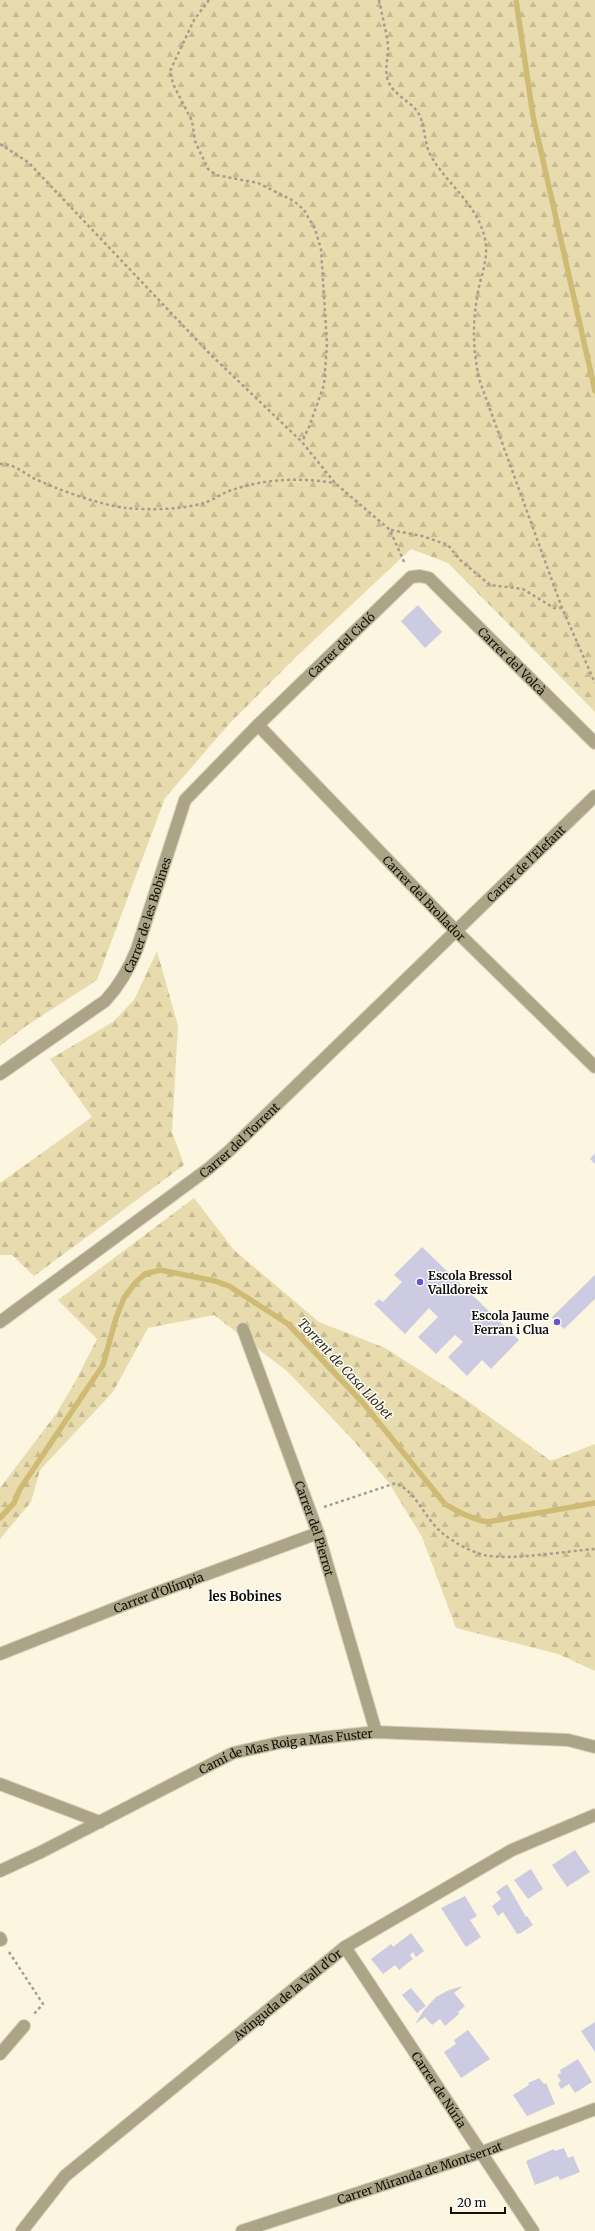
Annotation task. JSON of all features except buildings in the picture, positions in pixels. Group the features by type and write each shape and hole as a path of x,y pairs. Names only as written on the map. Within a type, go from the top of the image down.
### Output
{"street":[{"name":"Carrer del Volcà","path":"412,577 420,576 429,578 595,744"},
{"name":"Carrer del Cicló","path":"258,725 412,577"},
{"name":"Carrer del Brollador","path":"258,725 456,931 595,1067"},
{"name":"Carrer de les Bobines","path":"0,1074 105,1001 119,986 130,967 137,949 185,800 258,725"},
{"name":"Carrer de l'Elefant","path":"456,931 595,796"},
{"name":"Carrer del Torrent","path":"0,1322 208,1169 229,1151 456,931"},
{"name":"Carrer del Pierrot","path":"243,1329 318,1534 376,1732"},
{"name":"Carrer d'Olímpia","path":"0,1654 126,1604 318,1534"},
{"name":"Camí de Mas Roig a Mas Fuster","path":"0,1871 100,1822 233,1753 283,1742 376,1732 568,1740 595,1747"},
{"path":"0,1784 100,1822"},
{"name":"Avinguda de la Vall d'Or","path":"22,2231 65,2176 345,1947 512,1850 595,1815"},
{"name":"Carrer de Núria","path":"345,1947 533,2231"},
{"path":"0,2054 24,2026"},
{"name":"Carrer Miranda de Montserrat","path":"242,2231 480,2153 595,2109"}],"path":[{"path":"209,0 194,20 170,71 173,84 192,120 195,141 208,169 216,175 258,183 294,201 304,210 315,229 321,249 327,344 324,385 302,442"},
{"path":"379,0 388,46 386,71 390,85 406,98 421,117 427,146 431,156 443,174 470,206 485,240 486,260 478,291 473,340 479,379 562,608 595,683"},
{"path":"0,144 28,162 210,354 302,442 335,483 390,530 412,577"},
{"path":"0,464 19,469 34,478 96,501 125,508 173,508 205,503 228,491 282,480 314,480 335,483"},
{"path":"390,530 422,536 448,544 460,559 490,586 523,589 554,608 562,608"},
{"path":"310,1512 396,1483 410,1492 441,1532 466,1548 485,1555 504,1556 595,1549"},
{"path":"0,1939 43,2004 24,2026"}],"green space":[{"path":"0,0 595,0 595,712 448,563 411,549 297,656 229,724 165,798 97,980 26,1026 0,1046"},
{"path":"157,951 178,1026 172,1132 184,1165 34,1276 12,1255 0,1255 0,1183 92,1117 50,1059 113,1022 134,1000"},
{"path":"194,1198 234,1250 319,1322 385,1348 462,1397 551,1461 595,1444 595,1671 558,1654 456,1628 422,1537 389,1483 353,1440 288,1372 214,1315 148,1328 113,1392 40,1470 31,1502 0,1539 0,1488 56,1414 75,1382 97,1339 58,1300"}],"waterway":[{"path":"516,0 533,116 595,391"},
{"name":"Torrent de Casa Llobet","path":"0,1518 14,1503 20,1489 103,1365 116,1318 124,1298 135,1283 145,1274 160,1270 215,1281 229,1286 288,1324 363,1403 445,1504 455,1510 470,1517 487,1522 595,1503"}],"place":[{"name":"Escola Bressol Valldoreix","path":"420,1282"},
{"name":"Escola Jaume Ferran i Clua","path":"557,1322"}],"district":[{"name":"les Bobines","path":"245,1596"}]}
